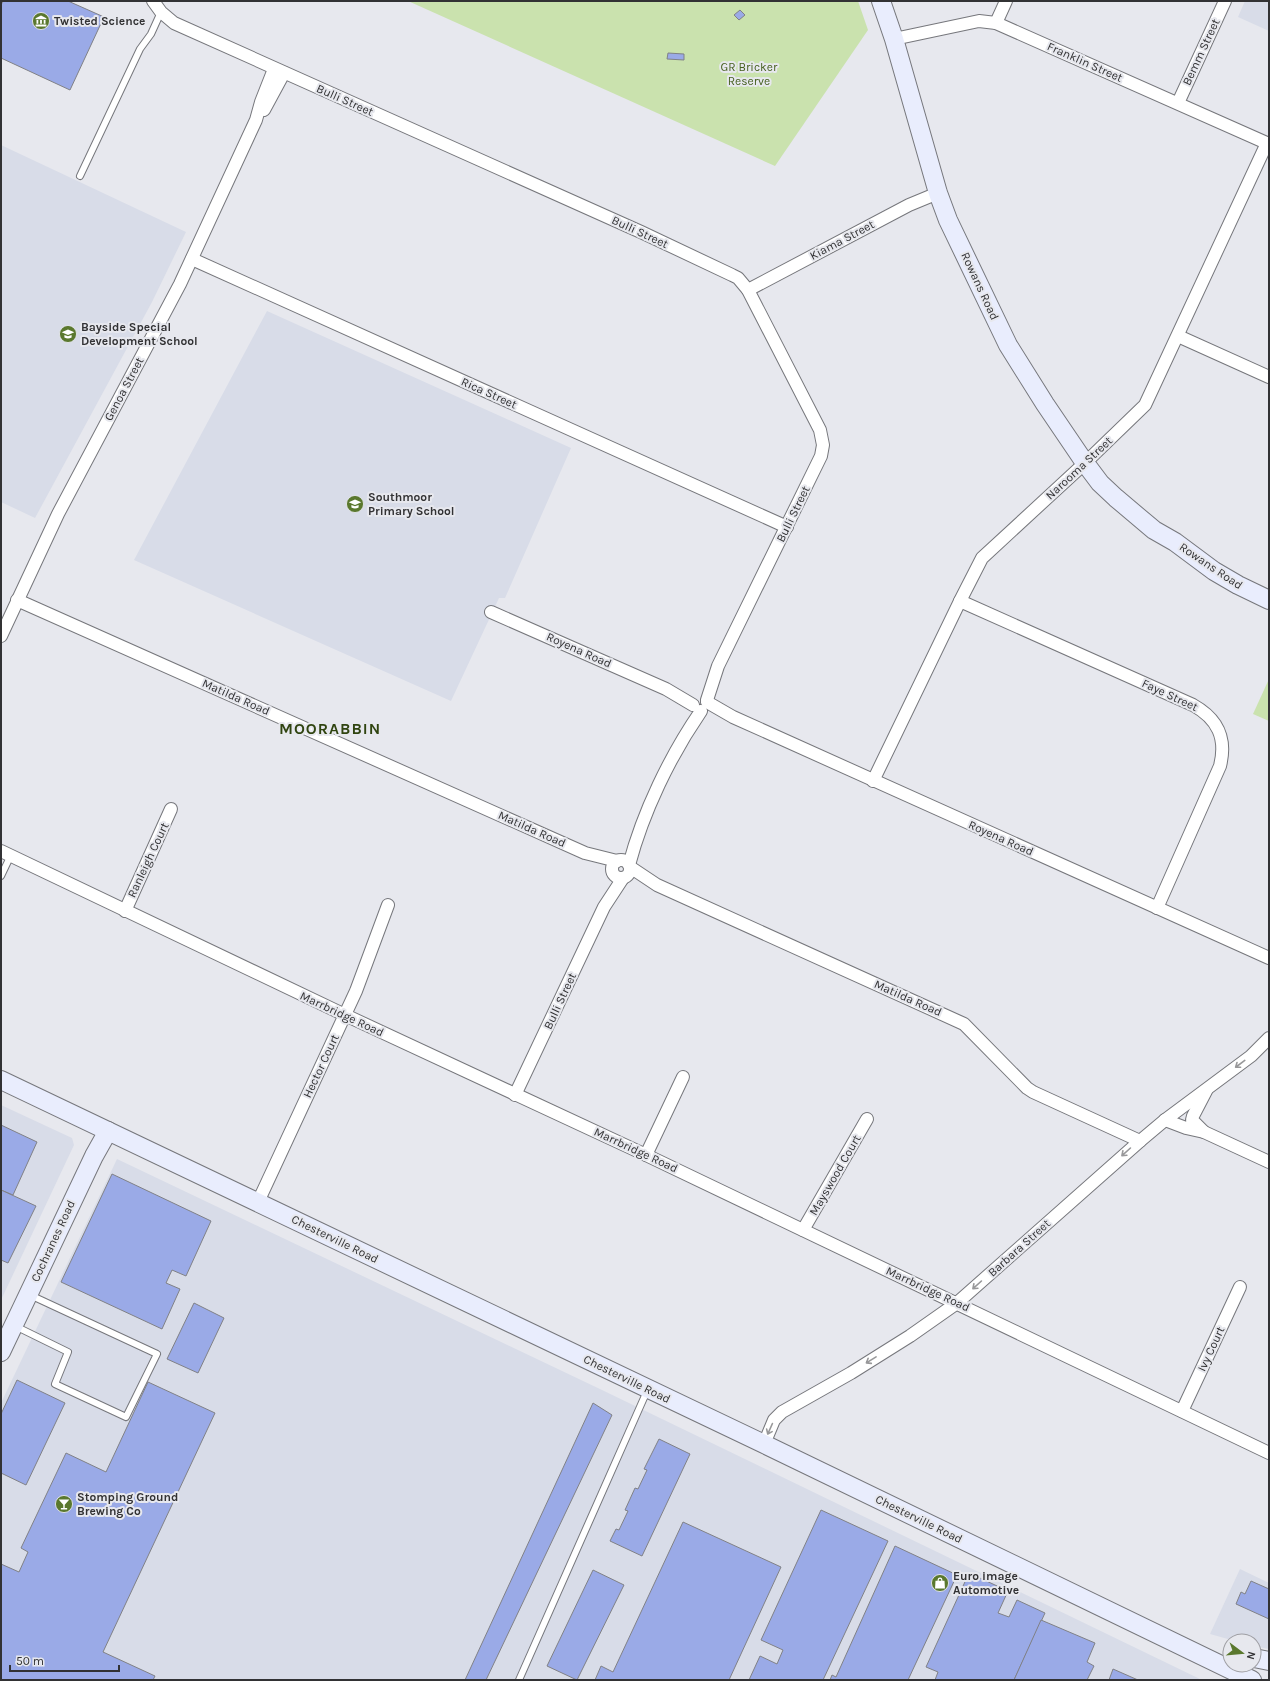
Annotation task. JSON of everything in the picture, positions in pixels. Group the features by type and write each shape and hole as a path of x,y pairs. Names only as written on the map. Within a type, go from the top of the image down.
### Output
{"main road":[{"name":"Rowans Road","path":"881,1 894,39 938,193 948,220 1008,345 1085,463 1108,490 1154,530 1175,542 1226,579 1269,600"},
{"name":"Rowans Road","path":"1154,530 1169,551 1200,576 1226,593 1269,613"},
{"name":"Chesterville Road","path":"1,1080 764,1444 1186,1648 1222,1663"},
{"name":"Cochranes Road","path":"1,1352 94,1156 108,1131"},
{"path":"1241,1673 1252,1680"}],"street":[{"name":"Bulli Street","path":"153,1 161,12 174,23 641,232 738,278 748,290 824,445 821,456 683,738 515,1095"},
{"path":"996,23 1006,1"},
{"name":"Bemm Street","path":"1178,103 1225,1"},
{"name":"Franklin Street","path":"894,39 979,21 996,23 1268,143"},
{"name":"Genoa Street","path":"1,636 58,514 161,321 192,259 256,120 268,106 279,71"},
{"name":"Narooma Street","path":"873,781 982,558 1085,463 1145,404 1268,143"},
{"name":"Kiama Street","path":"748,290 909,205 938,193"},
{"name":"Rica Street","path":"192,259 787,527"},
{"path":"1178,336 1269,376"},
{"name":"Matilda Road","path":"18,600 955,1020 969,1028 1021,1082 1033,1092 1140,1140"},
{"name":"Faye Street","path":"960,601 1193,705 1202,710 1214,723 1222,740 1223,748 1220,766 1157,908"},
{"name":"Royena Road","path":"491,612 700,703 1269,958"},
{"name":"Ranleigh Court","path":"125,911 172,809"},
{"name":"Marrbridge Road","path":"6,853 345,1016 646,1155 1269,1453"},
{"name":"Hector Court","path":"258,1202 356,991 388,905"},
{"name":"Barbara Street","path":"764,1444 774,1420 782,1412 851,1373 910,1336 957,1303 1140,1140 1164,1120 1251,1056 1269,1038"},
{"path":"646,1155 683,1077"},
{"path":"1204,1132 1192,1120 1208,1087"},
{"name":"Mayswood Court","path":"803,1230 867,1119"},
{"path":"1164,1120 1204,1132 1269,1162"},
{"name":"Ivy Court","path":"1182,1411 1240,1287"}],"lane":[{"path":"80,176 140,49 151,34 161,12"},
{"path":"1,876 6,853"},
{"path":"14,1326 68,1352 55,1384 126,1417 157,1354 28,1294"},
{"path":"519,1680 648,1389"}],"shaded area":[{"path":"1245,1 1269,1 1269,31 1238,17"},
{"name":"Bayside Special Development School","path":"1,145 186,232 152,302 35,518 1,502"},
{"name":"Southmoor Primary School","path":"267,311 571,448 505,598 499,598 451,701 134,560"},
{"path":"1,1105 72,1138 74,1145 1,1300"},
{"path":"117,1159 602,1390 1202,1680 1,1680 1,1403"},
{"path":"1240,1569 1269,1583 1269,1649 1262,1648 1262,1633 1222,1633 1222,1637 1210,1634"}],"green space":[{"name":"GR Bricker Reserve","path":"408,1 858,1 868,30 775,166"},
{"path":"1269,679 1269,721 1253,714"}],"building":[{"path":"3,1 68,1 104,17 70,90 1,58 1,5"},
{"path":"740,10 745,15 739,20 734,15"},
{"path":"668,53 684,54 684,60 667,59"},
{"path":"1,1125 37,1142 13,1195 1,1190"},
{"path":"112,1174 211,1221 186,1276 172,1270 166,1283 180,1289 162,1329 61,1282"},
{"path":"1,1190 36,1206 8,1263 1,1260"},
{"path":"194,1303 224,1318 198,1373 167,1359"},
{"path":"17,1380 65,1403 26,1485 1,1473 1,1414"},
{"path":"148,1382 215,1413 103,1652 155,1676 153,1680 1,1680 1,1564 19,1572 28,1552 21,1548 66,1453 106,1472"},
{"path":"593,1403 612,1415 486,1680 465,1680"},
{"path":"659,1439 690,1454 642,1556 610,1541 616,1529 619,1530 628,1511 625,1510 635,1488 638,1489 647,1470 644,1469"},
{"path":"821,1510 888,1541 823,1680 749,1680 760,1656 777,1664 783,1650 761,1640"},
{"path":"683,1522 781,1567 729,1680 595,1680 601,1666 613,1672"},
{"path":"895,1546 957,1575 908,1680 830,1680 832,1675 836,1677"},
{"path":"593,1570 624,1585 577,1680 547,1666"},
{"path":"969,1573 1008,1591 998,1613 1009,1617 1017,1600 1045,1613 1014,1680 935,1680 938,1672 926,1667"},
{"path":"1251,1581 1269,1589 1269,1619 1236,1604 1241,1592 1245,1594"},
{"path":"1041,1620 1095,1643 1087,1662 1094,1666 1087,1680 1014,1680"},
{"path":"1113,1669 1138,1680 1109,1680"}],"place":[{"name":"Twisted Science","path":"41,21"},
{"name":"Bayside Special Development School","path":"68,334"},
{"name":"Southmoor Primary School","path":"355,504"},
{"name":"Stomping Ground Brewing Co","path":"64,1504"},
{"name":"Euro image Automotive","path":"940,1583"}],"district":[{"name":"MOORABBIN","path":"330,728"}]}
